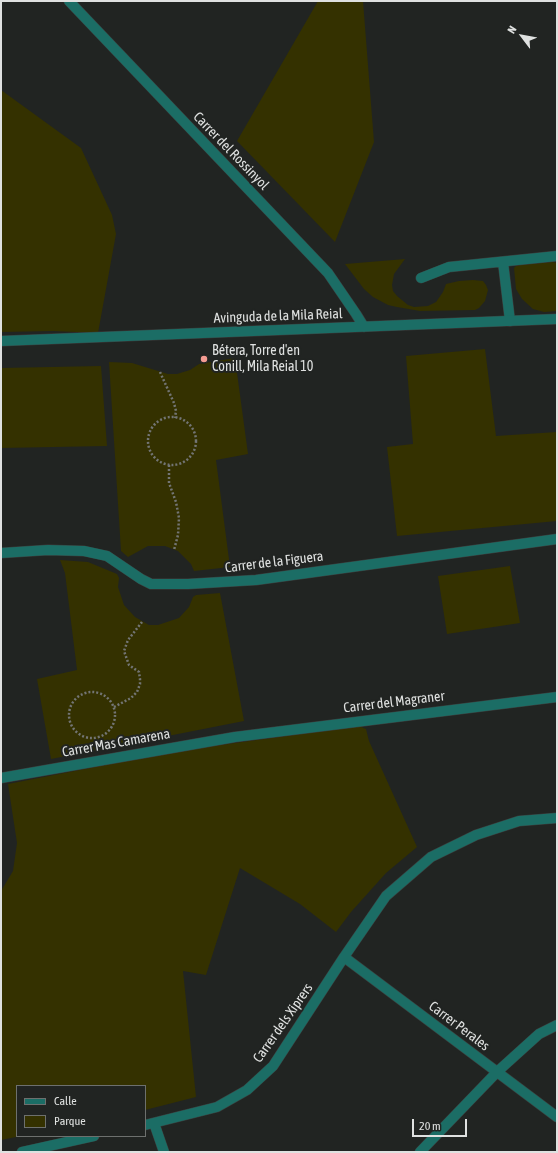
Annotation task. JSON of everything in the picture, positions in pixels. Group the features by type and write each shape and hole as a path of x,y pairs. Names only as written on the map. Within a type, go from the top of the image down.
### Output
{"street":[{"name":"Carrer del Rossinyol","path":"69,1 328,273 364,327"},
{"path":"421,278 449,267 557,256"},
{"path":"502,262 510,321"},
{"name":"Avinguda de la Mila Reial","path":"1,341 557,319"},
{"name":"Carrer de la Figuera","path":"1,553 48,550 75,550 90,552 113,560 151,584 181,584 256,580 557,539"},
{"name":"Carrer del Magraner","path":"236,736 557,697"},
{"name":"Carrer Mas Camarena","path":"1,778 236,736"},
{"name":"Carrer dels Xiprers","path":"150,1124 217,1107 247,1090 273,1066 344,957 386,896 431,857 476,835 519,821 557,818"},
{"name":"Carrer Perales","path":"344,957 557,1117"},
{"path":"420,1152 497,1072 538,1034 557,1025"},
{"path":"150,1124 164,1152"},
{"path":"22,1152 90,1137"}],"path":[{"path":"160,372 174,403 176,411 175,418"},
{"path":"175,418 187,423 192,429 196,444 190,458 176,465 169,465 161,463 152,455 148,444 148,436 151,429 157,423 164,419 175,418"},
{"path":"169,465 169,483 176,502 179,518 178,535 174,550"},
{"path":"114,706 131,698 137,692 140,679 139,672 129,665 124,651 128,640 142,622"},
{"path":"95,691 102,693 108,697 114,706 115,718 113,725 108,732 102,736 94,738 78,734 69,721 68,713 70,705 74,699 87,692 95,691"}],"green space":[{"path":"318,1 363,1 374,142 335,242 237,141"},
{"path":"1,90 81,148 112,215 116,234 98,333 53,331 1,332"},
{"path":"405,259 394,274 392,285 393,291 397,296 408,305 414,307 428,306 436,302 443,292 446,284 473,280 483,281 486,285 488,290 485,301 475,310 420,311 388,305 373,297 364,289 345,264"},
{"path":"552,262 557,263 557,311 544,312 533,309 522,299 516,289 514,268 520,265"},
{"path":"485,349 496,436 557,432 557,521 397,536 387,447 413,444 406,356"},
{"path":"235,358 248,454 216,460 230,567 194,571 191,564 178,551 165,546 148,546 128,557 121,551 109,362 132,363 168,374 177,374 190,370 199,364"},
{"path":"101,366 107,446 1,448 1,368"},
{"path":"60,560 88,562 117,574 119,578 118,587 124,605 135,617 149,625 158,625 179,618 189,607 193,597 196,595 220,593 244,721 51,759 37,679 77,670 65,573"},
{"path":"510,566 520,623 447,634 438,576"},
{"path":"359,726 366,729 369,741 417,847 386,873 351,912 336,932 300,904 240,868 206,975 183,971 196,1097 146,1110 146,1085 16,1085 16,1137 1,1140 1,891 13,871 17,843 8,784 176,751"}],"place":[{"name":"Bétera, Torre d'en Conill, Mila Reial 10","path":"204,359"}]}
